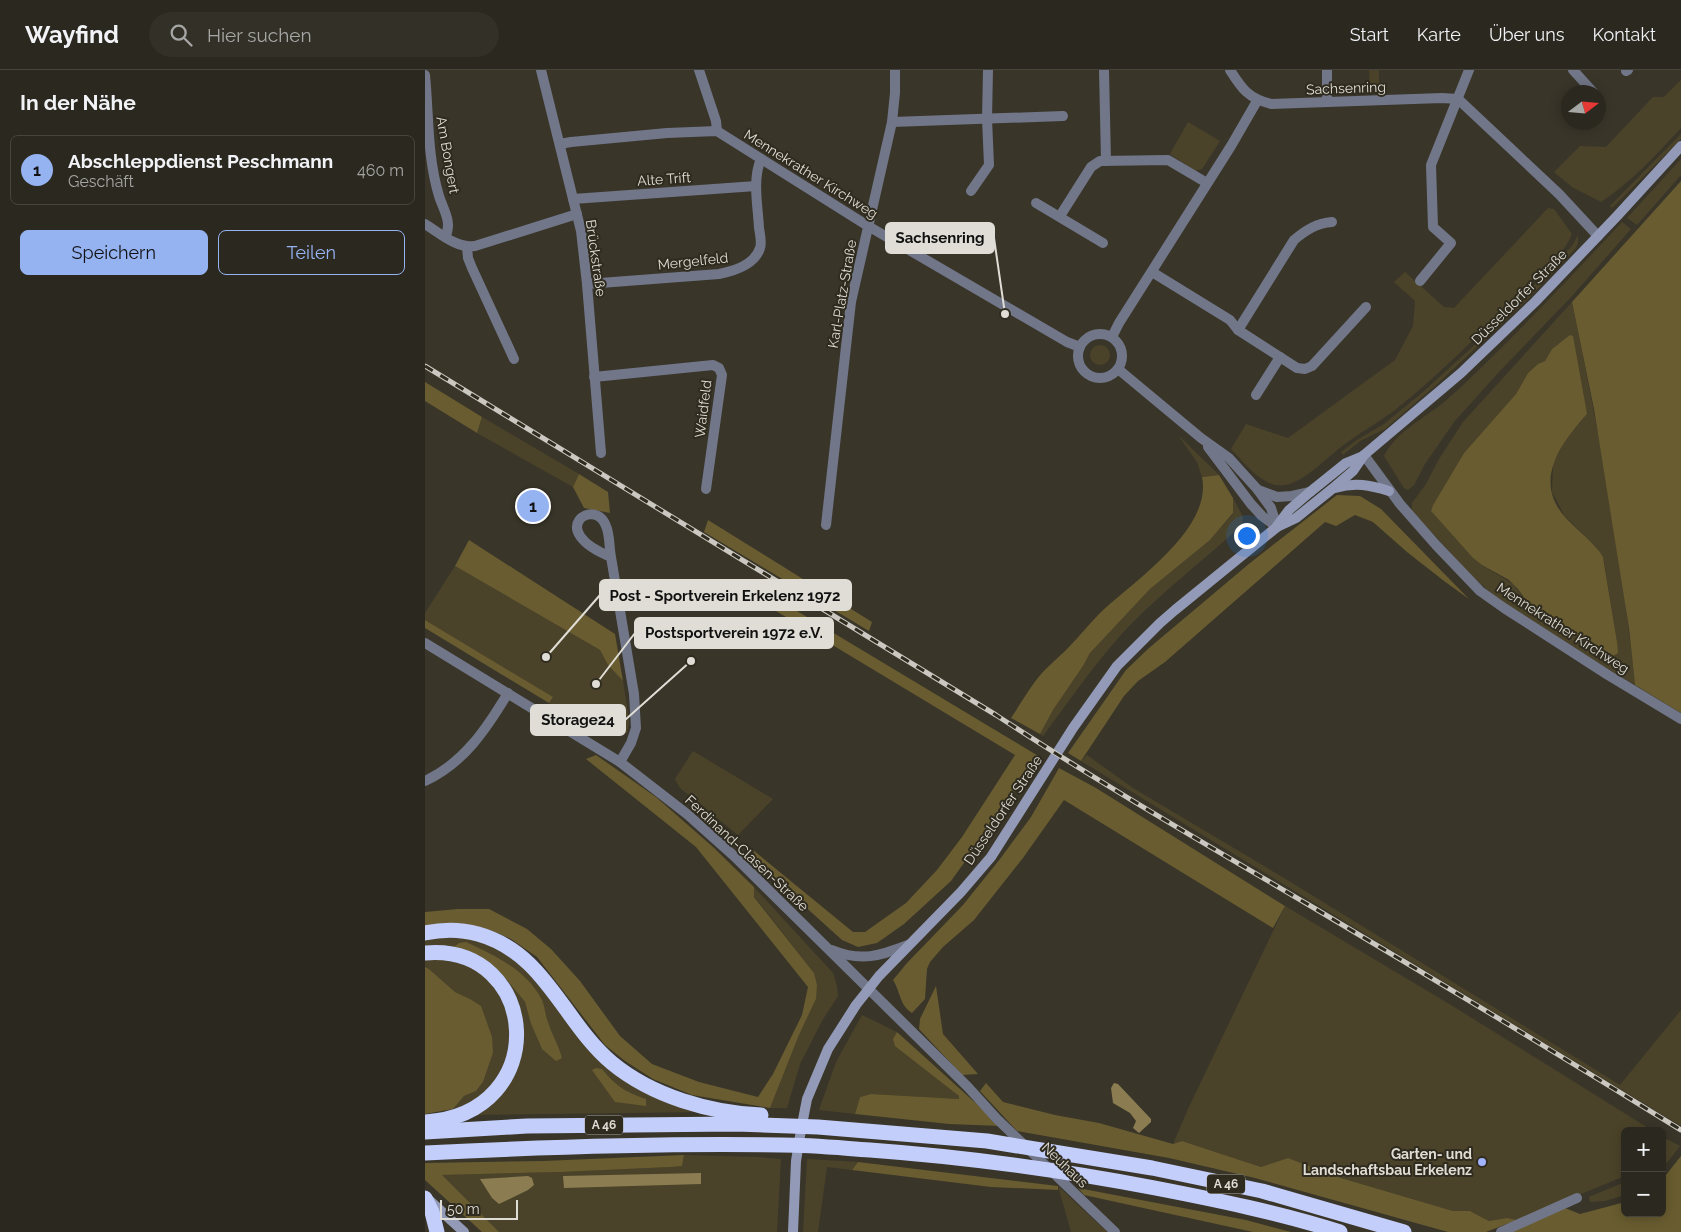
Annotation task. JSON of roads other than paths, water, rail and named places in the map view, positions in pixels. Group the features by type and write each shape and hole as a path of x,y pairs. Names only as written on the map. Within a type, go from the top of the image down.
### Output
{"highway":[{"path":"425,933 443,930 471,932 497,941 517,952 539,974 599,1050 623,1072 647,1086 678,1100 783,1121"},
{"path":"425,953 446,953 466,958 483,967 493,976 506,993 517,1026 517,1046 512,1066 503,1082 489,1098 457,1116 425,1122"},
{"name":"A 46","path":"425,1132 527,1126 737,1124 783,1121 799,1117 818,1127 1012,1144 1152,1168 1263,1191 1404,1232"},
{"name":"A 46","path":"425,1153 611,1145 782,1145 907,1152 1064,1171 1191,1195 1306,1221 1340,1232"},
{"path":"425,1197 434,1218 437,1232"}],"main road":[{"name":"Düsseldorfer Straße","path":"1277,526 1297,518 1332,489 1353,471 1364,455 1461,373 1535,302 1681,146"},
{"name":"Düsseldorfer Straße","path":"793,1232 796,1161 807,1099 828,1049 856,1004 879,976 961,892 991,857 1073,728 1117,666 1160,623 1277,526 1289,510 1310,492 1346,463 1364,455"},
{"path":"1332,489 1359,484 1372,485 1389,491"},
{"path":"425,1197 464,1232"}],"street":[{"name":"Brückstraße","path":"541,70 581,231 601,453"},
{"path":"560,144 667,133 717,131 716,121 699,70"},
{"name":"Karl-Platz-Straße","path":"826,525 851,302 891,122 895,93 895,70"},
{"path":"971,191 989,165 987,119 988,70"},
{"path":"1104,70 1106,161"},
{"path":"1112,337 1257,101 1244,90 1230,70"},
{"path":"1327,70 1327,102"},
{"path":"1420,281 1451,243 1433,227 1431,165 1469,70"},
{"path":"1573,70 1587,85"},
{"name":"Am Bongert","path":"425,75 431,160 439,195 448,218 448,231 445,237"},
{"path":"1458,99 1559,194 1598,236"},
{"name":"Sachsenring","path":"1257,101 1271,104 1458,99"},
{"path":"891,122 1063,116"},
{"name":"Mennekrather Kirchweg","path":"717,131 868,226 1067,342 1080,347"},
{"name":"Mergelfeld","path":"587,284 737,271 753,259 761,248 756,186 757,169 761,159"},
{"path":"1060,216 1091,167 1100,160 1168,160 1207,183"},
{"name":"Alte Trift","path":"573,199 756,186"},
{"path":"1037,202 1103,243"},
{"path":"425,224 445,237 467,247 577,214"},
{"path":"1238,330 1294,240 1303,232 1320,223 1332,222"},
{"path":"467,247 468,258 472,268 514,359"},
{"path":"1152,272 1230,320 1238,330 1297,368 1305,369 1312,366 1366,307"},
{"path":"1105,334 1112,337 1121,348 1121,363 1118,369 1106,377 1099,378 1088,374 1081,367 1079,360 1080,347 1091,336 1105,334"},
{"path":"1256,395 1280,357"},
{"name":"Waidfeld","path":"594,377 713,365 719,368 722,375 706,489"},
{"path":"1118,369 1201,438 1229,458 1271,508 1277,526"},
{"path":"1201,438 1251,504 1262,516 1277,526"},
{"name":"Mennekrather Kirchweg","path":"1364,455 1389,491 1436,545 1480,591 1600,670 1681,719"},
{"path":"1257,490 1277,497 1310,492"},
{"path":"611,557 634,694 636,728 631,743 620,762"},
{"name":"Ferdinand-Clasen-Straße","path":"425,643 620,762 687,814 734,856 829,949 997,1119"},
{"path":"425,781 433,778 457,761 479,738 508,693"},
{"name":"Ferdinand-Clasen-Straße","path":"829,949 846,956 880,956 908,945"},
{"name":"Neuhaus","path":"997,1119 1115,1232"},
{"path":"1501,1232 1577,1198"}],"railway":[{"path":"425,366 1112,788 1681,1130"}],"place":[{"name":"Sachsenring","path":"1005,314"},
{"name":"Abschleppdienst Peschmann","path":"533,506"},
{"name":"Post - Sportverein Erkelenz 1972","path":"546,657"},
{"name":"Storage24","path":"691,661"},
{"name":"Postsportverein 1972 e.V.","path":"596,684"},
{"name":"Garten- und Landschaftsbau Erkelenz","path":"1482,1162"}]}
